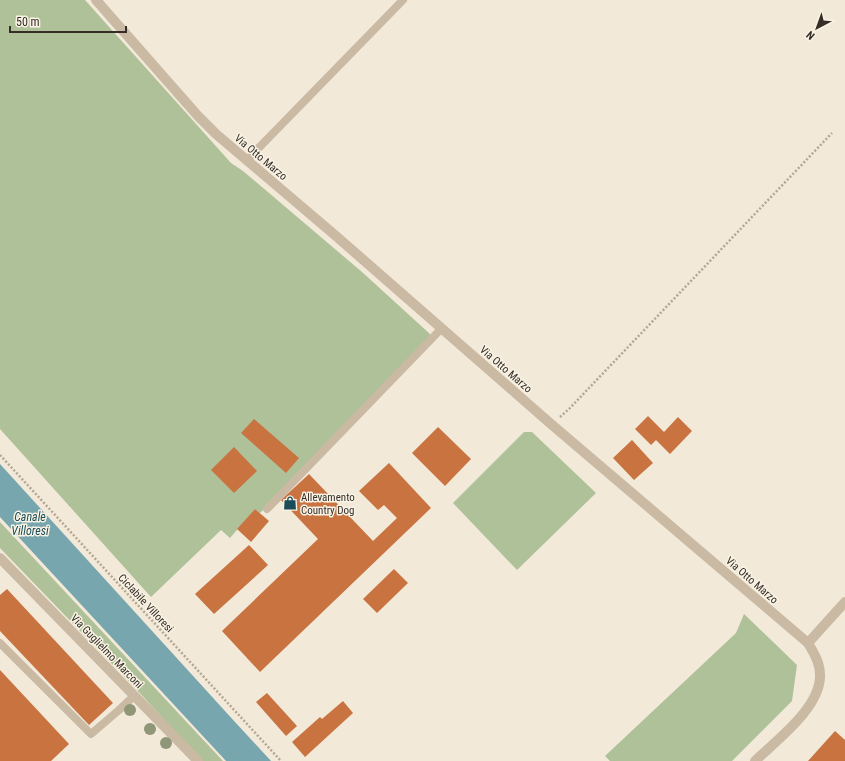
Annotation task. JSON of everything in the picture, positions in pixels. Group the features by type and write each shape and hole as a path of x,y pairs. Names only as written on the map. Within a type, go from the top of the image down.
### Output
{"street":[{"name":"Via Otto Marzo","path":"96,0 198,116 216,134 551,424 808,643 817,657 820,674 818,690 810,706 754,761"},
{"name":"Via Guglielmo Marconi","path":"0,558 198,761"},
{"path":"808,643 845,602"}],"lane":[{"path":"247,160 403,0"},
{"path":"267,509 441,329"},
{"path":"0,644 91,734 120,710 134,696"}],"path":[{"path":"551,424 570,409 832,133"},
{"name":"Ciclabile Villoresi","path":"0,455 280,761"}],"green space":[{"path":"0,0 85,0 231,163 243,171 362,272 430,334 429,338 260,513 255,509 230,538 221,530 151,597 0,429"},
{"path":"524,432 532,432 596,493 517,570 453,503"},
{"path":"0,522 223,761 202,761 137,690 0,548"},
{"path":"744,614 797,665 792,701 732,761 610,761 605,756 736,633"}],"water":[{"name":"Canale Villoresi","path":"0,464 271,761 226,761 0,517"}],"building":[{"path":"648,416 664,432 678,417 692,431 670,454 656,440 651,445 635,429"},
{"path":"254,419 299,458 286,473 241,433"},
{"path":"438,427 471,459 445,486 412,453"},
{"path":"632,440 653,463 634,480 613,458"},
{"path":"234,447 257,471 234,493 211,470"},
{"path":"389,463 431,508 260,672 222,631 318,539 281,500 309,474 373,541 397,518 384,505 378,510 359,491"},
{"path":"255,509 269,521 251,542 237,529"},
{"path":"249,545 268,565 214,614 195,594"},
{"path":"394,569 408,583 377,613 363,599"},
{"path":"7,589 113,703 89,725 0,631 0,595"},
{"path":"0,670 69,744 51,761 0,761"},
{"path":"267,693 297,726 286,736 256,702"},
{"path":"343,701 353,713 305,757 292,742 320,717 322,719"},
{"path":"835,731 845,740 845,761 808,761"}],"place":[{"name":"Allevamento Country Dog","path":"290,503"}]}
